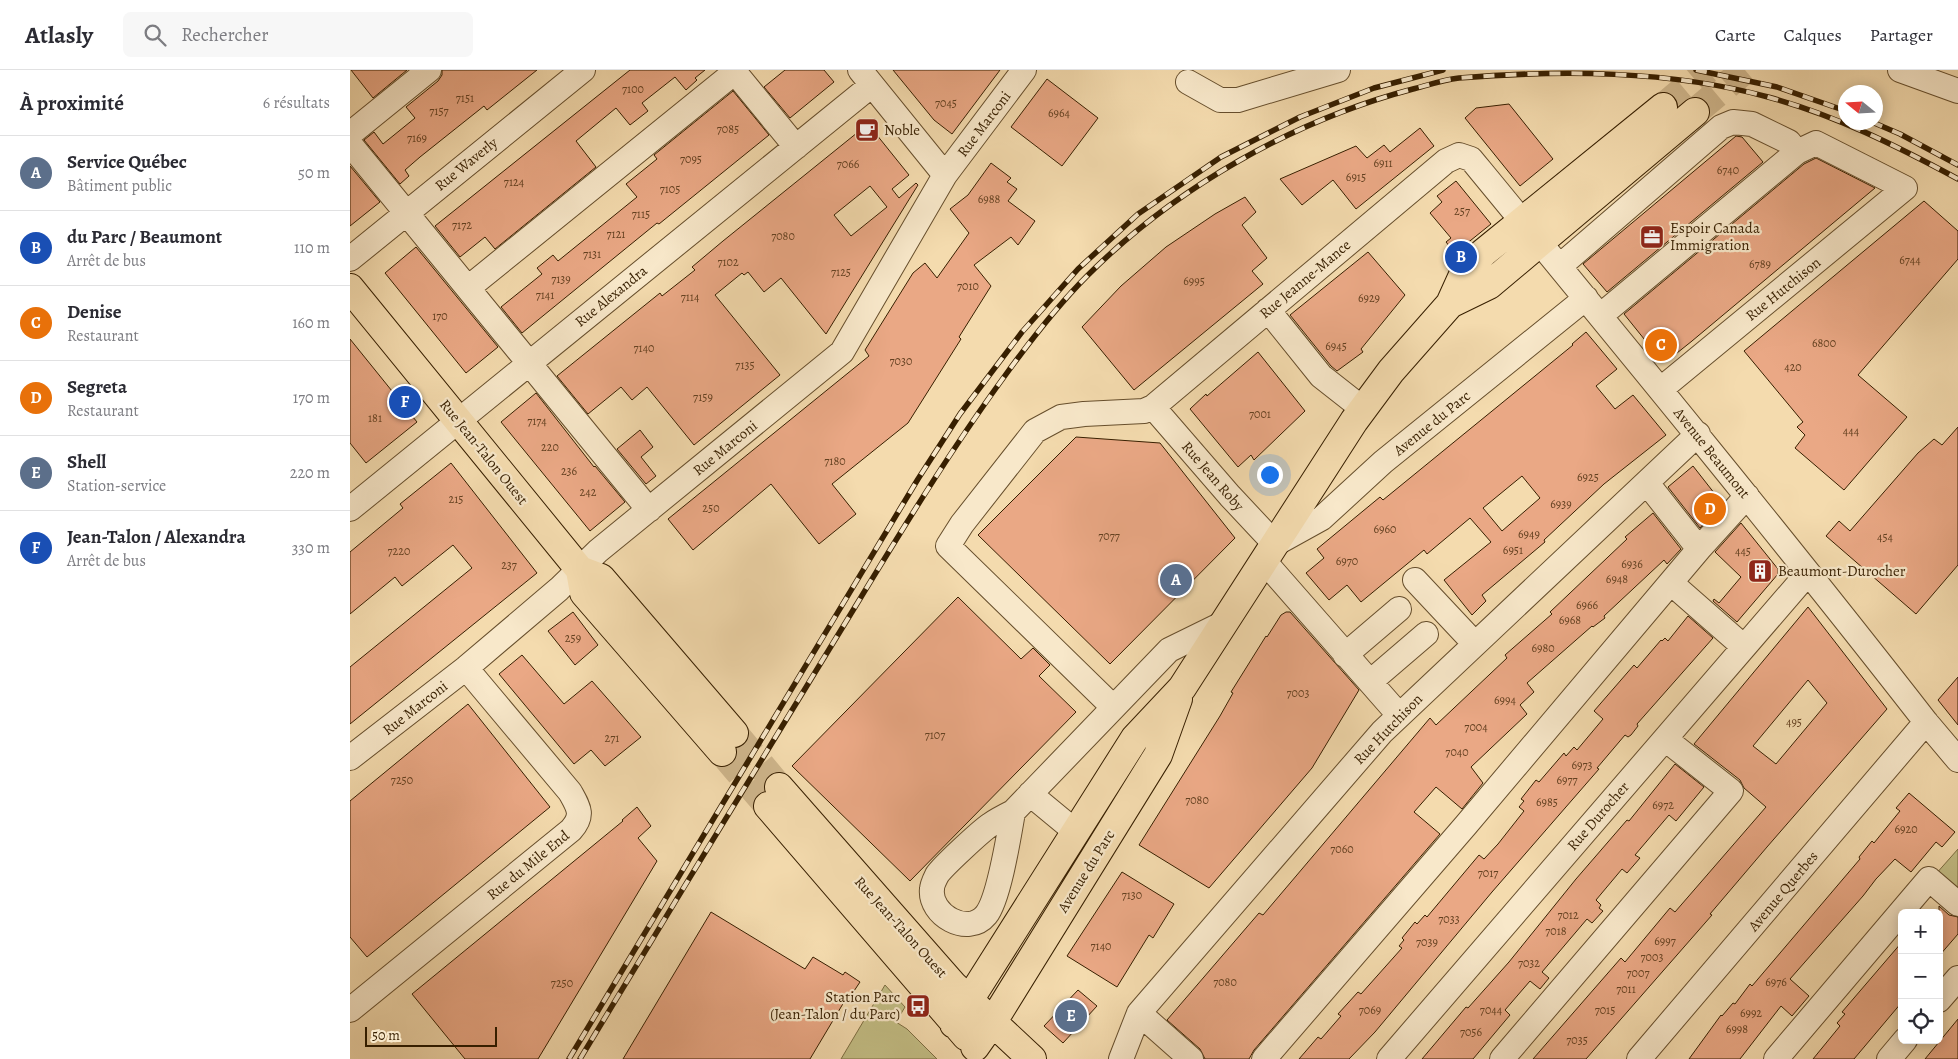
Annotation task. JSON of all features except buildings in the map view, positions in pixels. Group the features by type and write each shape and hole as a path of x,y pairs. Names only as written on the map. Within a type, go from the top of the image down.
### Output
{"main road":[{"name":"Avenue du Parc","path":"954,1024 1135,738 1182,688 1362,409 1412,346 1450,304 1464,273 1483,253 1662,106"},
{"name":"Avenue du Parc","path":"1450,304 1489,285 1695,112"},
{"name":"Rue Jean-Talon Ouest","path":"350,288 580,570 584,593 728,743"},
{"name":"Avenue du Parc","path":"981,1053 992,1022 1158,756 1182,688"},
{"name":"Rue Jean-Talon Ouest","path":"981,1053 954,1024 876,930 774,796 969,1001 1032,1059"}],"street":[{"path":"350,134 429,70"},
{"name":"Rue Waverly","path":"350,259 582,70"},
{"name":"Rue Marconi","path":"350,758 466,668 559,589 598,551 842,352 945,176 1024,70"},
{"path":"1188,82 1220,100 1238,100 1338,70"},
{"path":"1900,70 1958,91"},
{"path":"468,288 734,71 796,146"},
{"path":"866,77 945,176"},
{"name":"Rue Alexandra","path":"350,509 796,146 866,77"},
{"path":"1560,266 1721,127 1733,122 1752,124 1789,142 1797,152"},
{"name":"Rue Hutchison","path":"1661,389 1905,188 1816,143 1797,152"},
{"path":"350,144 649,510"},
{"name":"Avenue du Parc","path":"1270,552 1322,518 1384,462 1593,307 1797,152"},
{"name":"Avenue Beaumont","path":"1459,155 1471,159 1560,266 1698,434 1958,760"},
{"name":"Rue Jeanne-Mance","path":"1153,406 1446,161 1459,155"},
{"path":"1268,310 1321,376 1362,409"},
{"path":"1113,707 948,546 962,524 1035,431 1061,418 1084,414 1144,411 1153,406"},
{"name":"Rue Jean Roby","path":"1153,406 1230,496 1345,655 1399,715"},
{"name":"Rue Hutchison","path":"1121,1059 1139,1013 1382,732 1698,434"},
{"path":"1647,482 1699,549"},
{"path":"1264,1059 1460,832 1699,549 1747,496"},
{"name":"Rue Durocher","path":"1389,1059 1808,573"},
{"path":"1415,580 1475,644"},
{"path":"1671,583 1744,647"},
{"path":"1345,655 1400,609"},
{"path":"1013,812 1169,650 1222,624"},
{"path":"1370,682 1426,634"},
{"name":"Rue du Mile End","path":"354,999 571,830 578,822 580,811 570,792 466,668"},
{"name":"Avenue Querbes","path":"1639,1059 1926,722"},
{"path":"1502,1059 1731,791 1665,739"},
{"path":"1030,794 1076,832"},
{"path":"1776,1059 1929,879 1958,904"},
{"path":"1940,999 1958,978"},
{"path":"1139,1013 1191,1059"},
{"path":"1889,1059 1902,1044"}],"shaded area":[{"path":"1958,849 1958,897 1935,875"},
{"path":"885,985 905,1007 896,1022 907,1029 937,1059 841,1059"}],"tunnel":[{"path":"1663,107 1707,70"},
{"path":"1695,112 1745,70"},
{"path":"734,733 779,787"},
{"path":"722,752 768,806"}],"railway":[{"path":"569,1059 918,479 960,414 1022,332 1078,269 1138,214 1221,157 1300,117 1374,88 1443,70"},
{"path":"1696,70 1777,87 1838,108"},
{"path":"580,1059 891,548 984,405 1044,324 1088,275 1122,243 1198,186 1238,161 1281,139 1324,119 1368,102 1441,81 1459,78 1575,73 1653,77 1730,88 1768,97 1793,104 1865,132 1958,179"},
{"path":"1883,127 1958,165"}],"place":[{"name":"Noble","path":"867,130"},
{"name":"Espoir Canada Immigration","path":"1652,237"},
{"name":"du Parc / Beaumont","path":"1461,257"},
{"name":"Denise","path":"1661,345"},
{"name":"Jean-Talon / Alexandra","path":"405,402"},
{"name":"Segreta","path":"1710,509"},
{"name":"Beaumont-Durocher","path":"1760,571"},
{"name":"Service Québec","path":"1176,580"},
{"name":"Station Parc (Jean-Talon / du Parc)","path":"918,1006"},
{"name":"Shell","path":"1071,1016"}]}
